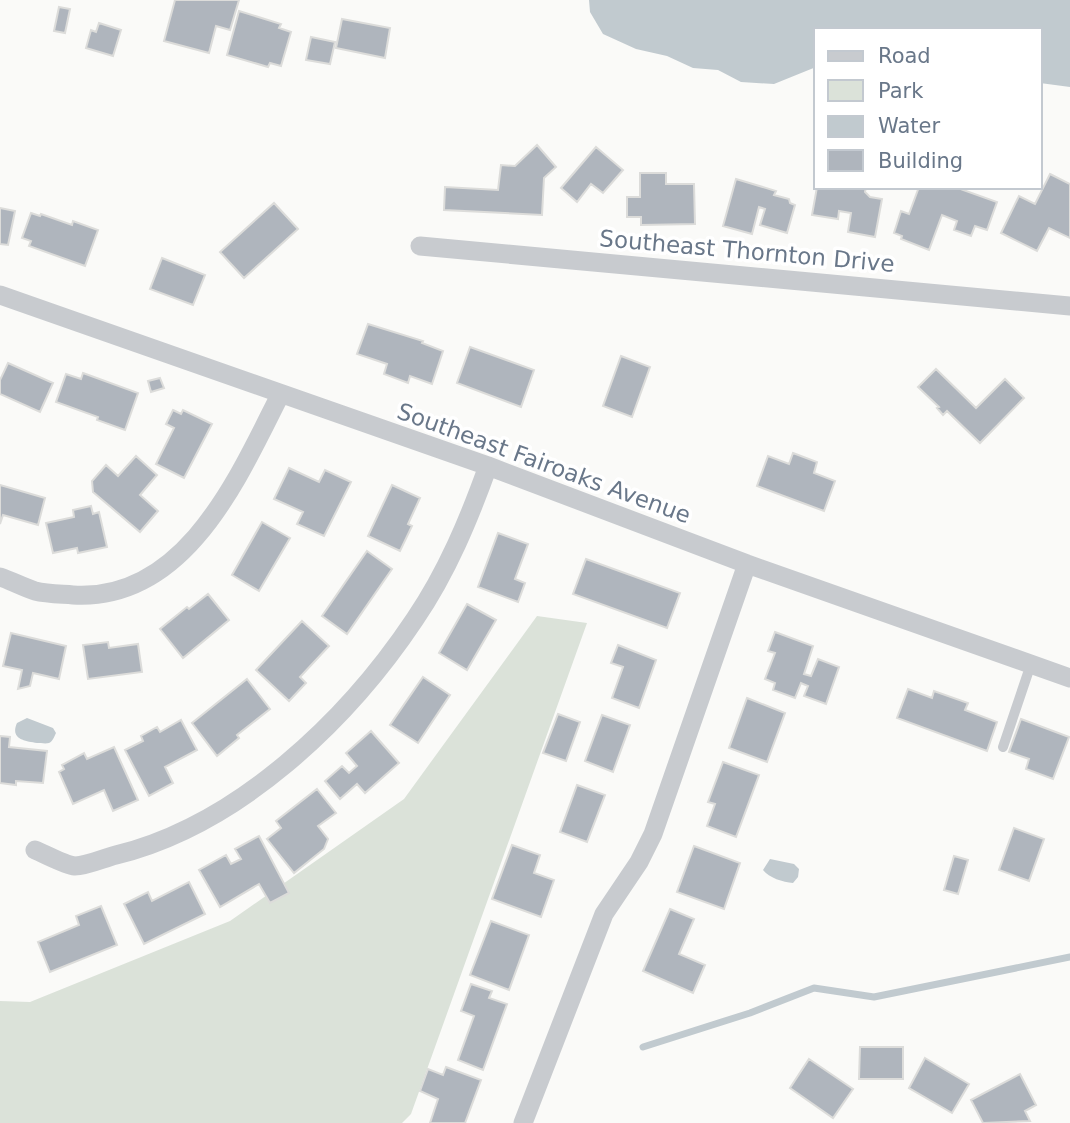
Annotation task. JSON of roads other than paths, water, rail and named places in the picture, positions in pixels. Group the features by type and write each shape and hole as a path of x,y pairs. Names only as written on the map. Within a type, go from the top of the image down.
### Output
{"street":[{"name":"Southeast Thornton Drive","path":"420,246 1070,306"},
{"name":"Southeast Fairoaks Avenue","path":"0,295 488,466 747,564 1070,678"},
{"path":"0,577 36,591 86,596 115,592 141,582 172,563 225,499 281,395"},
{"path":"35,850 75,866 130,852 183,831 212,815 275,771 341,712 377,671 416,617 454,550 488,466"},
{"path":"523,1123 604,914 639,862 653,834 747,564"}],"lane":[{"path":"1003,747 1031,664"}],"water":[{"path":"589,0 1070,0 1070,87 1042,83 1042,28 814,28 814,68 774,84 741,82 718,70 693,68 667,56 636,49 603,34 590,12"},
{"path":"27,718 53,728 56,733 52,741 37,743 19,738 15,733 17,723"},
{"path":"770,859 794,864 799,869 798,877 793,883 769,875 763,870"}],"waterway":[{"path":"643,1047 750,1013 814,988 874,997 1070,957"}]}
